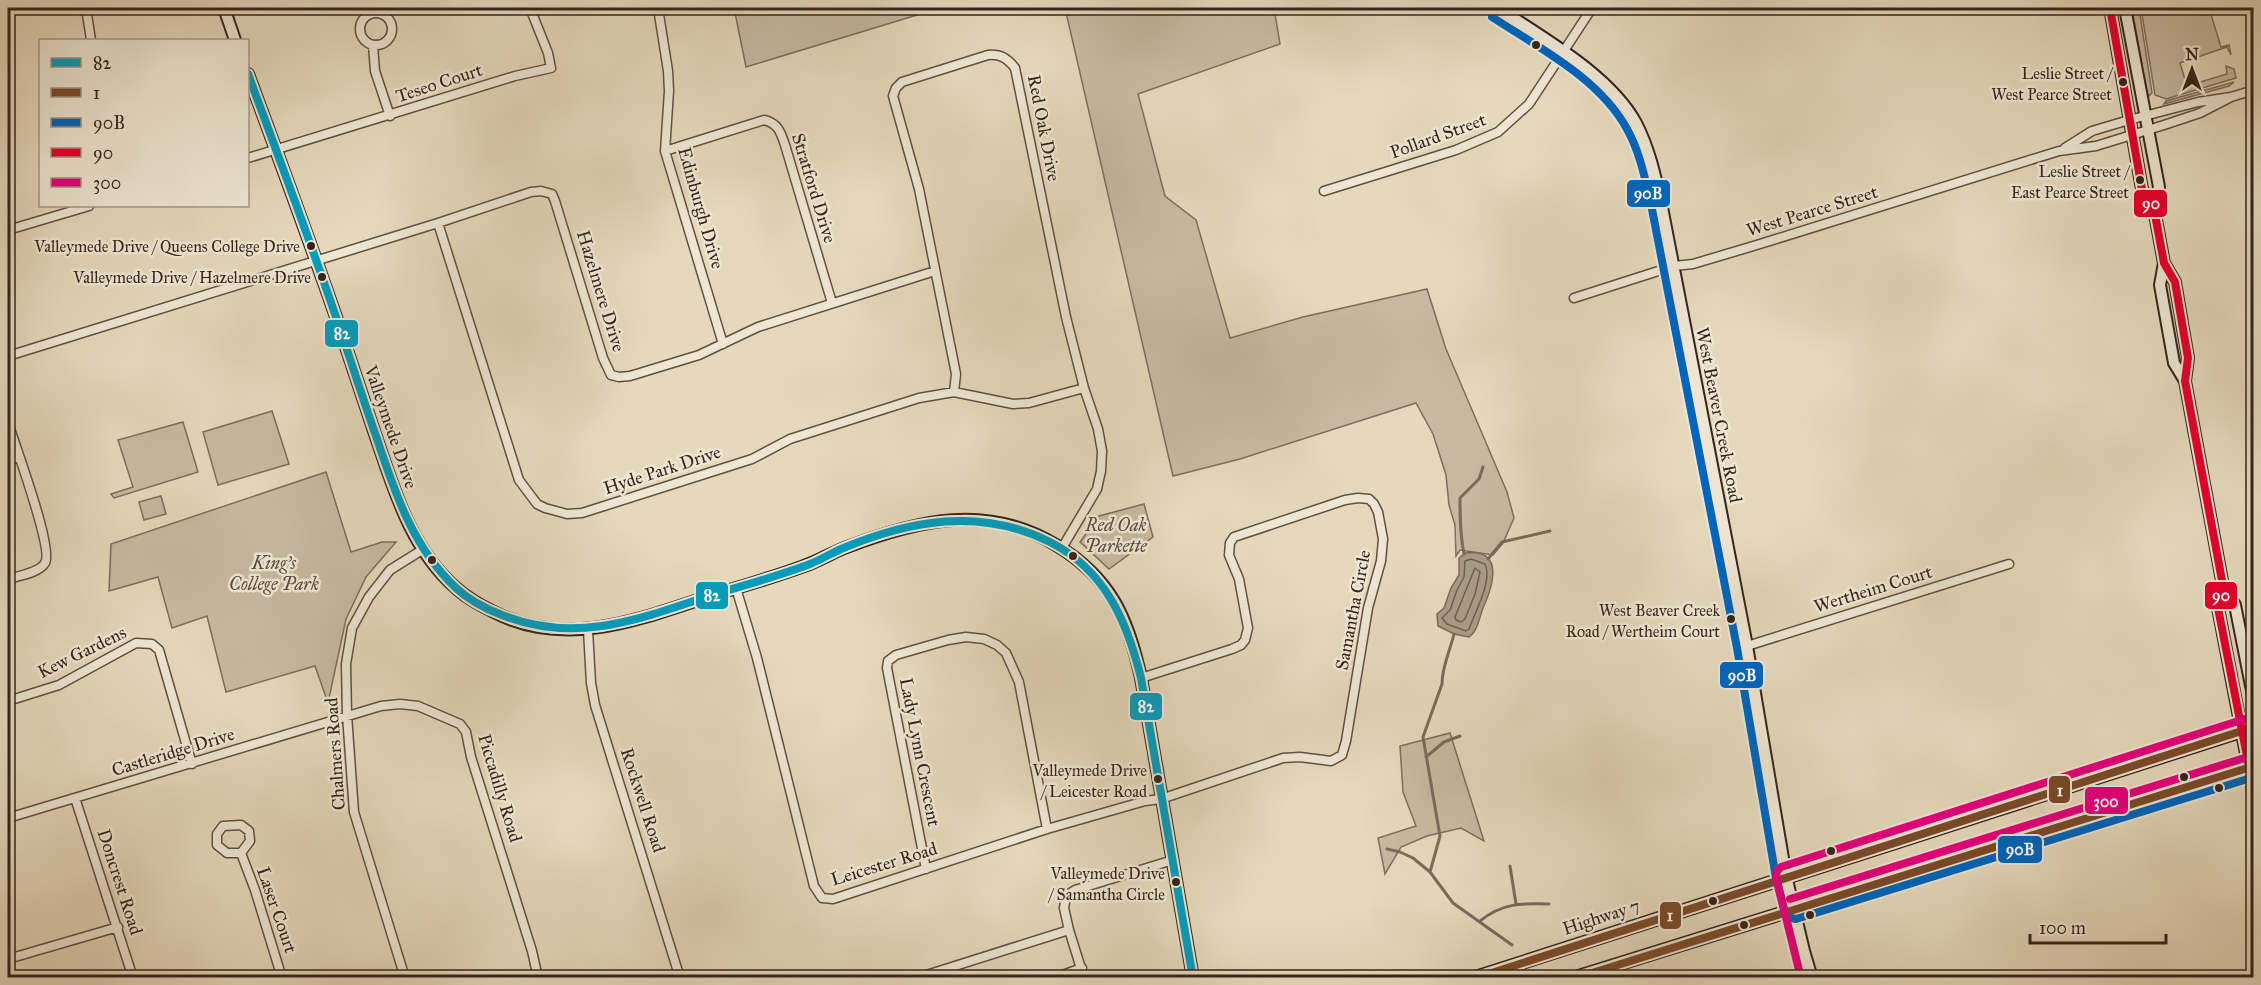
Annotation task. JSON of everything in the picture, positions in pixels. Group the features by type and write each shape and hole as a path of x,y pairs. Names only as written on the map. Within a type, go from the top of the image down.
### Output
{"main road":[{"name":"Highway 7","path":"1474,978 2247,729"},
{"path":"1574,978 2251,766"}],"street":[{"path":"8,9 13,8"},
{"path":"86,8 91,39"},
{"path":"224,8 235,39"},
{"name":"Teseo Court","path":"249,158 515,76 551,68 548,53 530,8"},
{"name":"Edinburgh Drive","path":"658,8 667,59 669,91 665,151 723,344"},
{"name":"West Beaver Creek Road","path":"1498,8 1606,85 1636,122 1649,151 1674,266 1747,646 1786,876 1812,978"},
{"name":"Pollard Street","path":"1324,191 1456,150 1498,132 1529,104 1592,8"},
{"path":"2110,8 2142,189 2154,209 2164,263 2160,285 2174,363 2185,381 2223,586 2235,604 2253,701"},
{"path":"2125,8 2159,187 2154,209"},
{"path":"373,45 375,71 390,116"},
{"name":"Red Oak Drive","path":"954,392 956,374 919,189 893,96 896,88 902,82 988,55 999,54 1015,68 1019,83 1061,295 1102,451 1097,489 1062,548"},
{"name":"Valleymede Drive","path":"249,77 316,260 402,512 422,550 458,591 507,619 528,626 588,630 653,615 808,565 849,546 918,525 949,519 986,519 1036,532 1083,563 1123,614 1129,631 1141,678 1193,978"},
{"path":"2231,97 2253,90"},
{"name":"West Pearce Street","path":"2060,151 2092,131 2198,102 2231,97"},
{"name":"West Pearce Street","path":"1574,298 1674,266 1693,264 1760,244 2060,151 2096,146 2200,113 2231,97"},
{"name":"Stratford Drive","path":"665,151 764,120 776,126 785,145 832,303"},
{"name":"Hazelmere Drive","path":"8,356 531,192 541,191 552,194 603,358 611,375 619,377 630,376 699,355 758,327 935,271"},
{"path":"8,230 86,207"},
{"name":"Hyde Park Drive","path":"438,223 519,480 532,498 545,508 567,514 582,513 752,459 790,439 919,398 954,392 1013,404 1029,403 1084,388"},
{"path":"8,422 48,554 45,564 38,569 8,579"},
{"path":"8,460 19,457"},
{"name":"Samantha Circle","path":"1141,678 1232,649 1245,640 1248,628 1242,589 1229,555 1230,543 1234,537 1345,500 1369,499 1374,504 1378,512 1383,550 1368,608 1342,755 1331,761 1300,757 1276,759 1161,799"},
{"name":"Chalmers Road","path":"405,978 354,812 347,715 347,647 355,620 369,597 390,570 422,550"},
{"name":"Wertheim Court","path":"1747,646 2009,564"},
{"path":"2223,586 2218,608 2247,729 2253,795"},
{"name":"Leicester Road","path":"736,588 758,658 810,874 822,898 833,898 1047,829 1144,801 1161,799"},
{"name":"Rockwell Road","path":"588,630 591,683 595,705 680,978"},
{"name":"Lady Lynn Crescent","path":"926,869 887,668 888,661 896,655 966,637 984,639 997,645 1006,653 1019,682 1047,829"},
{"name":"Kew Gardens","path":"8,700 59,685 136,643 152,644 159,650 192,764"},
{"name":"Piccadilly Road","path":"347,715 381,706 412,705 443,716 465,729 471,757 536,966 537,978"},
{"name":"Castleridge Drive","path":"8,818 192,764 347,715"},
{"name":"Doncrest Road","path":"75,798 133,978"},
{"name":"Laser Court","path":"241,853 282,978"},
{"path":"1054,978 1083,973 1064,908 1066,896 1075,890 1173,861"},
{"path":"8,959 118,927"},
{"path":"917,978 1069,930"}],"green space":[{"path":"734,8 900,8 900,10 940,8 746,67"},
{"path":"1065,8 1274,8 1280,44 1138,94 1165,196 1196,220 1230,338 1303,317 1427,289 1446,349 1507,492 1514,518 1503,543 1493,555 1460,550 1456,556 1455,525 1449,505 1446,475 1433,434 1416,403 1240,459 1173,476"},
{"path":"2132,8 2139,8 2152,93 2149,96 2146,89"},
{"path":"2141,8 2209,8 2221,47 2229,45 2231,55 2227,47 2180,63 2187,86 2227,74 2226,66 2234,69 2236,78 2166,99 2155,95"},
{"path":"2234,82 2229,86 2164,104 2166,101"},
{"path":"272,411 289,464 218,485 203,432"},
{"path":"183,422 198,472 114,498 111,494 133,487 118,440"},
{"name":"King's College Park","path":"326,472 351,552 382,542 396,542 366,577 346,619 328,703 315,666 226,692 207,616 172,628 158,577 109,591 111,544"},
{"path":"161,496 166,514 144,520 139,502"},
{"name":"Red Oak Parkette","path":"1144,504 1153,537 1109,569 1080,542 1099,516"},
{"path":"1450,733 1484,841 1461,828 1427,836 1401,847 1385,874 1378,838 1416,826 1403,792 1400,746"}],"water":[{"path":"1465,553 1478,553 1486,556 1493,570 1490,589 1478,624 1469,637 1454,634 1438,626 1437,614 1444,608 1451,588 1459,575 1459,558"}],"waterway":[{"path":"1464,554 1460,498 1479,479 1483,467"},
{"path":"1488,559 1502,542 1550,531"},
{"path":"1430,872 1440,836 1423,737 1442,684 1454,634"},
{"path":"1426,757 1444,742 1460,736"},
{"path":"1387,849 1413,858 1430,872 1453,903 1512,945"},
{"path":"1510,866 1516,904"},
{"path":"1480,921 1504,907 1549,904"}],"transit line":[{"name":"90","path":"2110,8 2142,189 2154,209 2164,263 2175,282 2188,358 2185,381 2223,586 2218,608 2254,792"},
{"name":"90B","path":"1492,17 1567,66 1601,94 1627,129 1639,156 1651,204 1737,648 1776,878 1786,917 1796,919 2254,777"},
{"name":"82","path":"249,77 315,256 384,459 407,519 428,555 456,588 478,604 502,615 555,628 580,628 605,626 655,614 797,569 867,539 919,525 971,521 998,524 1024,531 1050,542 1085,567 1099,582 1121,617 1129,637 1141,678 1193,978"},
{"name":"300","path":"1801,978 1776,877 1781,867 2251,717"},
{"name":"1","path":"1476,978 2254,727"},
{"name":"300","path":"1790,899 2251,756"},
{"name":"1","path":"1576,978 2254,766"}],"place":[{"name":"Leslie Street / West Pearce Street","path":"2123,82"},
{"name":"Leslie Street / East Pearce Street","path":"2140,180"},
{"name":"Valleymede Drive / Queens College Drive","path":"311,246"},
{"name":"Valleymede Drive / Hazelmere Drive","path":"322,277"},
{"name":"West Beaver Creek Road / Wertheim Court","path":"1731,619"},
{"name":"Valleymede Drive / Leicester Road","path":"1158,779"},
{"name":"Valleymede Drive / Samantha Circle","path":"1176,882"}]}
